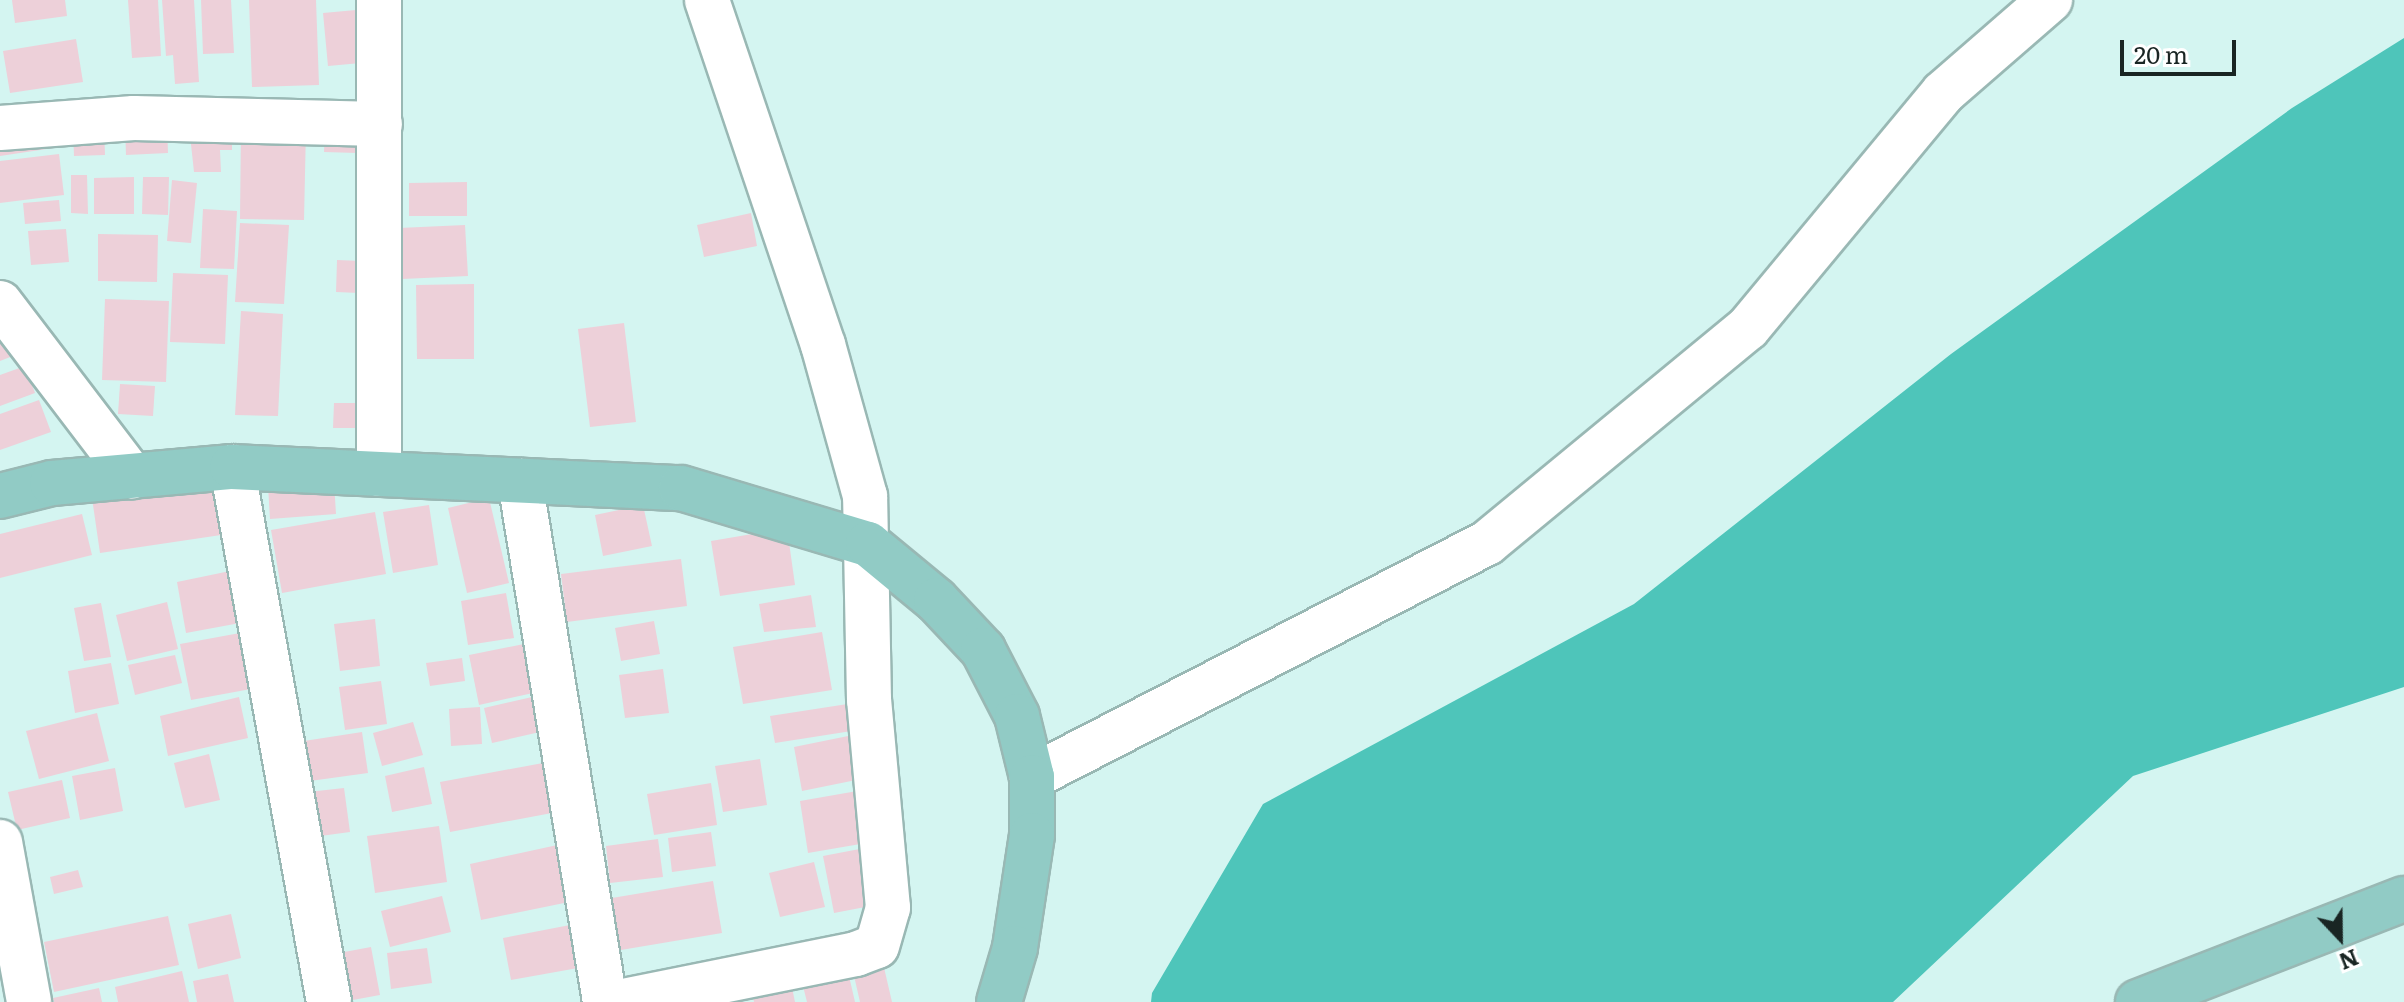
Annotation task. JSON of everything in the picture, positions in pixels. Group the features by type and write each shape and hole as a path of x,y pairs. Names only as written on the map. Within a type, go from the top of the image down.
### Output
{"main road":[{"path":"0,496 52,483 232,467 681,488 868,544 936,600 983,650 1017,716 1032,777 1025,878 1015,948 999,1002"},
{"path":"2138,1002 2404,899"}],"street":[{"path":"379,0 379,474"},
{"path":"618,1002 877,946 888,908 869,700 865,496 823,345 707,0"},
{"path":"1032,777 1487,543 1748,328 1943,93 2050,0"},
{"path":"0,128 134,118 380,124"},
{"path":"0,303 58,372 132,476"},
{"path":"232,467 329,1002"},
{"path":"520,481 605,1002"},
{"path":"0,842 6,927 29,1002"}],"water":[{"path":"2404,38 2404,687 2133,776 1893,1002 1151,1002 1152,993 1263,804 1634,604 1951,354 2292,108"}],"building":[{"path":"12,0 65,0 67,16 15,23"},
{"path":"128,0 158,0 161,56 132,58"},
{"path":"162,0 194,0 199,82 175,84 173,55 166,56"},
{"path":"201,0 231,0 234,53 203,54"},
{"path":"249,0 316,0 319,85 252,87"},
{"path":"367,9 372,62 328,66 323,13"},
{"path":"76,39 83,82 10,93 3,51"},
{"path":"167,124 168,153 126,155 125,125"},
{"path":"57,125 60,147 0,156 0,134"},
{"path":"189,126 232,126 232,150 220,150 221,172 194,172"},
{"path":"104,127 105,155 74,156 73,128"},
{"path":"241,127 306,128 304,220 240,219"},
{"path":"325,128 359,129 357,153 324,152"},
{"path":"59,154 64,195 0,203 0,161"},
{"path":"71,175 87,175 88,214 71,213"},
{"path":"134,177 134,214 94,214 94,178"},
{"path":"143,177 169,177 168,215 142,214"},
{"path":"172,180 197,183 191,243 167,241"},
{"path":"467,182 467,216 409,216 409,183"},
{"path":"59,200 61,221 25,224 23,203"},
{"path":"203,209 237,211 234,269 200,268"},
{"path":"751,213 757,246 704,257 697,225"},
{"path":"240,223 289,225 284,304 235,302"},
{"path":"465,225 468,276 402,279 399,228"},
{"path":"66,229 69,262 31,265 28,231"},
{"path":"98,234 158,235 157,282 98,281"},
{"path":"337,260 362,261 359,293 336,292"},
{"path":"173,273 228,275 225,344 170,342"},
{"path":"474,284 474,359 417,359 416,285"},
{"path":"105,299 169,301 166,382 102,380"},
{"path":"241,311 283,314 278,416 235,415"},
{"path":"624,323 636,422 590,427 578,329"},
{"path":"0,331 18,354 0,361"},
{"path":"25,366 35,393 0,406 0,375"},
{"path":"120,384 155,386 153,416 118,414"},
{"path":"39,400 51,432 0,450 0,414"},
{"path":"334,403 356,403 356,428 333,428"},
{"path":"213,480 221,535 100,553 92,498"},
{"path":"334,481 336,514 270,519 268,486"},
{"path":"489,498 509,583 467,593 448,508"},
{"path":"429,505 438,565 393,573 383,512"},
{"path":"643,505 652,546 603,556 595,515"},
{"path":"375,512 386,574 282,593 271,530"},
{"path":"82,514 92,555 0,578 0,534"},
{"path":"787,528 795,585 720,596 711,541"},
{"path":"681,559 687,606 567,622 561,574"},
{"path":"230,571 240,623 186,633 177,582"},
{"path":"506,593 514,638 468,645 461,601"},
{"path":"811,595 816,627 764,632 759,604"},
{"path":"167,602 178,649 127,661 116,615"},
{"path":"101,603 111,657 84,661 74,608"},
{"path":"375,619 380,666 340,671 334,624"},
{"path":"654,621 660,654 621,661 615,628"},
{"path":"822,632 832,690 743,704 733,647"},
{"path":"240,633 251,689 191,700 180,644"},
{"path":"524,644 533,693 479,705 469,655"},
{"path":"175,655 182,683 135,695 128,665"},
{"path":"462,658 465,681 430,686 426,663"},
{"path":"111,663 119,704 75,713 68,671"},
{"path":"663,669 669,713 625,718 619,675"},
{"path":"381,681 387,724 345,730 339,687"},
{"path":"239,697 248,738 168,756 160,716"},
{"path":"532,697 540,732 492,743 484,708"},
{"path":"854,703 858,730 775,743 770,716"},
{"path":"480,707 482,744 451,746 449,709"},
{"path":"97,713 109,761 39,779 26,731"},
{"path":"413,722 423,755 382,766 373,733"},
{"path":"362,732 368,773 310,781 304,741"},
{"path":"858,734 866,778 802,791 794,747"},
{"path":"209,754 220,800 185,808 174,763"},
{"path":"760,759 767,805 723,812 715,766"},
{"path":"543,763 552,813 450,832 440,782"},
{"path":"424,767 432,804 392,812 385,776"},
{"path":"115,768 123,811 80,820 72,776"},
{"path":"62,780 70,818 17,830 8,792"},
{"path":"711,783 717,825 654,835 647,794"},
{"path":"344,788 350,832 313,837 308,792"},
{"path":"863,790 872,842 808,853 800,801"},
{"path":"439,826 447,882 375,893 367,836"},
{"path":"711,832 716,866 672,872 668,838"},
{"path":"658,839 663,877 610,883 606,846"},
{"path":"562,844 574,901 481,920 470,864"},
{"path":"870,847 881,904 834,913 823,856"},
{"path":"814,862 825,907 780,917 769,873"},
{"path":"78,870 83,887 54,894 50,877"},
{"path":"713,881 722,933 615,951 606,899"},
{"path":"442,896 451,932 390,947 381,911"},
{"path":"231,914 241,958 198,969 188,924"},
{"path":"168,916 179,965 54,992 44,942"},
{"path":"570,925 578,968 511,980 503,938"},
{"path":"371,947 380,995 342,1002 328,955"},
{"path":"427,948 432,983 391,989 387,953"},
{"path":"882,959 892,1002 860,1002 852,967"},
{"path":"182,971 189,1002 118,1002 115,987"},
{"path":"789,973 795,1002 754,1002 750,980"},
{"path":"228,974 234,1002 197,1002 193,981"},
{"path":"849,976 855,1002 807,1002 803,986"},
{"path":"99,988 102,1002 54,1002 53,998"}]}
